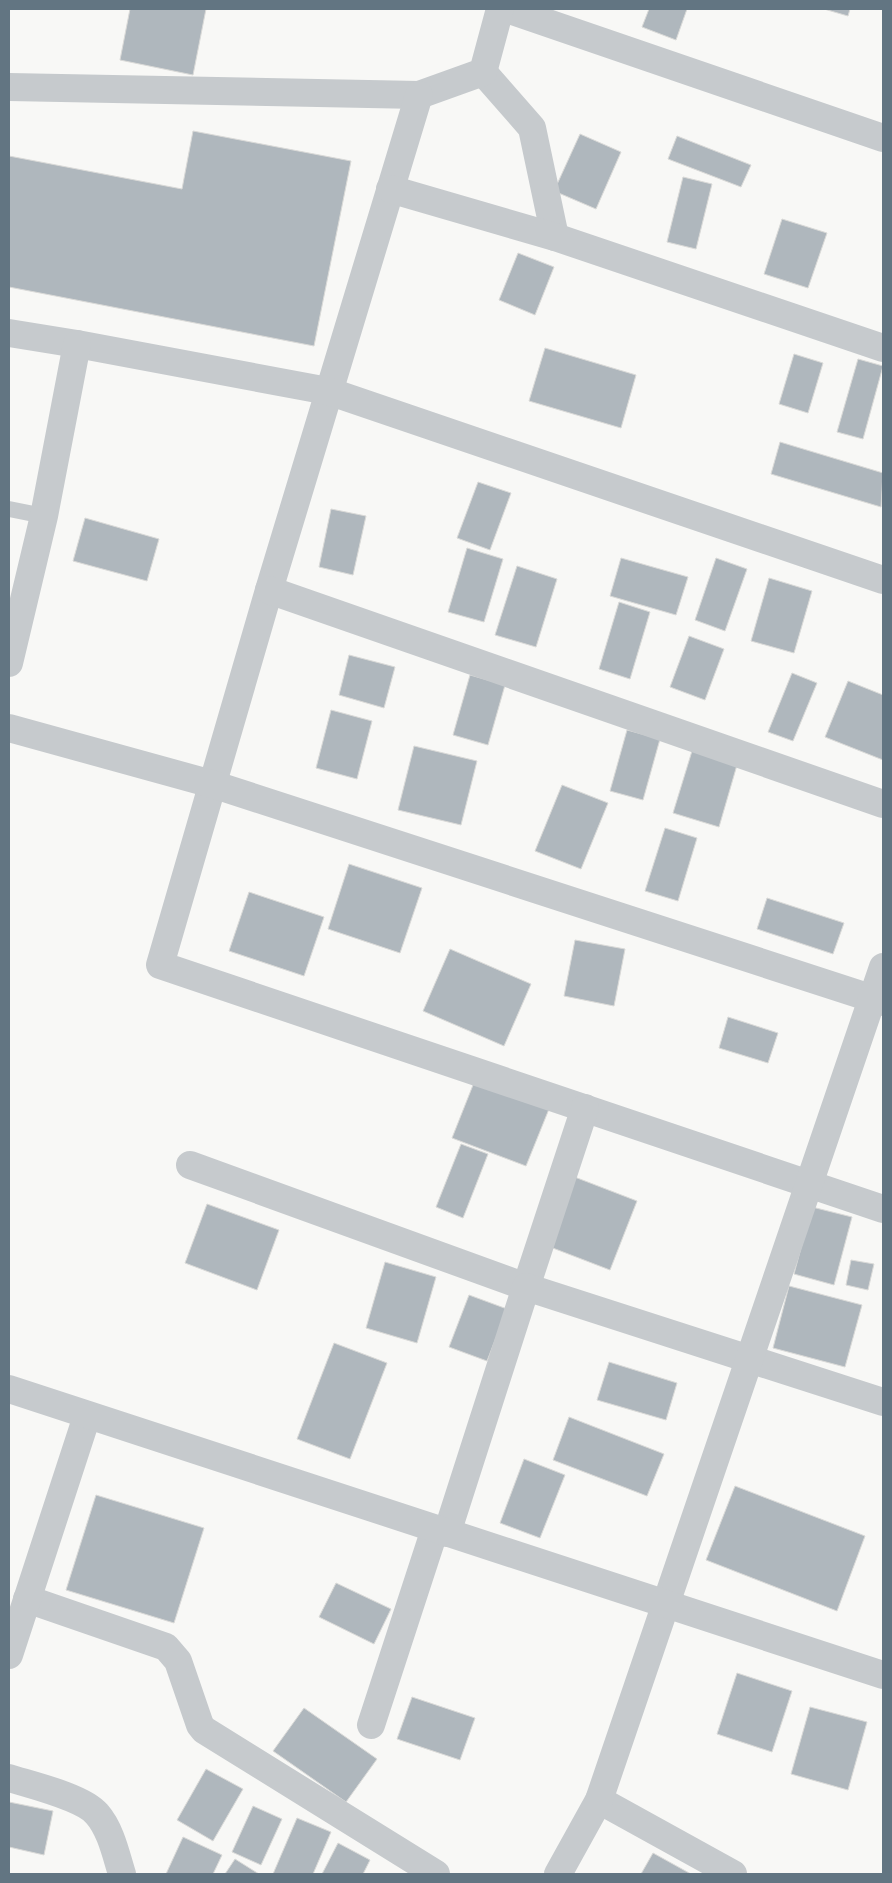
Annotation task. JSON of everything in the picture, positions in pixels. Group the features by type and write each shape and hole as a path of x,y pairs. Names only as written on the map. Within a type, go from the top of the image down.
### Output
{"street":[{"path":"483,72 500,9"},
{"path":"507,9 883,138"},
{"path":"9,88 419,95 483,72"},
{"path":"483,72 532,128 555,237"},
{"path":"419,95 328,391 160,964 883,1209"},
{"path":"390,189 555,237 883,348"},
{"path":"9,333 328,391 883,580"},
{"path":"9,664 44,516 77,344"},
{"path":"269,590 883,804"},
{"path":"9,728 212,784 878,1000"},
{"path":"558,1874 599,1800 809,1183 878,1000 883,967"},
{"path":"371,1725 526,1288 585,1108"},
{"path":"190,1165 526,1288 883,1402"},
{"path":"9,1389 664,1605 883,1675"},
{"path":"9,1655 87,1416"},
{"path":"27,1600 166,1647 178,1661 200,1725 204,1730 436,1874"},
{"path":"9,1778 87,1804 98,1815 108,1832 122,1874"},
{"path":"599,1800 733,1874"}],"lane":[{"path":"9,509 44,516"}],"building":[{"path":"130,9 206,9 193,75 120,60"},
{"path":"649,9 687,9 676,40 642,27"},
{"path":"824,9 850,9 848,16"},
{"path":"193,131 351,161 314,346 9,287 9,156 182,189"},
{"path":"580,134 621,152 596,209 554,191"},
{"path":"677,136 751,165 741,187 668,159"},
{"path":"683,177 712,184 696,249 667,242"},
{"path":"782,219 827,233 808,288 764,274"},
{"path":"518,253 554,267 535,315 499,300"},
{"path":"545,348 636,375 621,428 529,401"},
{"path":"794,354 823,363 808,413 779,404"},
{"path":"858,359 883,366 863,439 837,432"},
{"path":"780,442 883,473 881,507 771,474"},
{"path":"478,482 511,493 490,550 457,538"},
{"path":"331,509 366,516 353,575 319,567"},
{"path":"85,518 159,539 147,581 73,561"},
{"path":"467,548 503,559 484,622 448,612"},
{"path":"621,558 688,577 676,615 610,596"},
{"path":"716,558 747,569 725,631 695,620"},
{"path":"517,566 557,579 536,647 495,635"},
{"path":"769,578 812,591 794,653 751,641"},
{"path":"619,602 650,612 630,679 599,669"},
{"path":"689,636 724,649 705,700 670,687"},
{"path":"349,655 395,667 384,708 339,695"},
{"path":"792,673 817,683 793,741 768,732"},
{"path":"470,675 505,685 488,745 453,735"},
{"path":"848,681 883,695 883,760 825,737"},
{"path":"331,710 372,721 357,779 316,768"},
{"path":"627,730 660,739 643,800 610,791"},
{"path":"414,746 477,761 461,825 398,810"},
{"path":"692,751 737,765 719,827 673,813"},
{"path":"562,785 608,803 581,869 535,851"},
{"path":"665,828 697,838 678,901 645,891"},
{"path":"349,864 422,888 400,953 328,929"},
{"path":"249,892 324,917 304,976 229,951"},
{"path":"767,898 844,923 833,954 757,929"},
{"path":"575,940 625,949 614,1006 564,996"},
{"path":"450,949 531,984 504,1046 423,1011"},
{"path":"728,1017 778,1033 768,1063 719,1048"},
{"path":"475,1080 549,1109 526,1166 452,1138"},
{"path":"461,1144 488,1154 463,1218 436,1207"},
{"path":"572,1176 637,1201 610,1270 545,1245"},
{"path":"207,1204 279,1230 257,1290 185,1263"},
{"path":"812,1207 852,1217 834,1285 794,1274"},
{"path":"851,1260 874,1264 868,1290 846,1285"},
{"path":"385,1262 436,1277 417,1343 366,1328"},
{"path":"789,1286 862,1305 845,1367 773,1348"},
{"path":"469,1295 507,1309 487,1361 449,1347"},
{"path":"334,1343 387,1363 350,1459 297,1439"},
{"path":"609,1362 677,1383 666,1420 597,1400"},
{"path":"569,1417 664,1454 647,1496 553,1460"},
{"path":"524,1459 565,1475 540,1538 500,1523"},
{"path":"735,1486 865,1536 837,1611 706,1560"},
{"path":"96,1495 204,1528 174,1623 66,1590"},
{"path":"336,1583 391,1609 374,1644 319,1617"},
{"path":"737,1673 792,1691 772,1752 717,1734"},
{"path":"412,1697 475,1718 460,1760 397,1739"},
{"path":"810,1707 867,1722 848,1790 791,1774"},
{"path":"304,1708 377,1759 346,1802 273,1751"},
{"path":"206,1769 243,1789 213,1841 177,1820"},
{"path":"9,1802 53,1811 44,1855 9,1847"},
{"path":"253,1806 282,1819 261,1865 232,1852"},
{"path":"297,1818 331,1832 313,1874 273,1874"},
{"path":"183,1837 222,1855 213,1874 166,1874"},
{"path":"338,1843 370,1860 363,1874 322,1874"},
{"path":"653,1853 691,1874 641,1874"},
{"path":"235,1859 259,1874 225,1874"}]}
